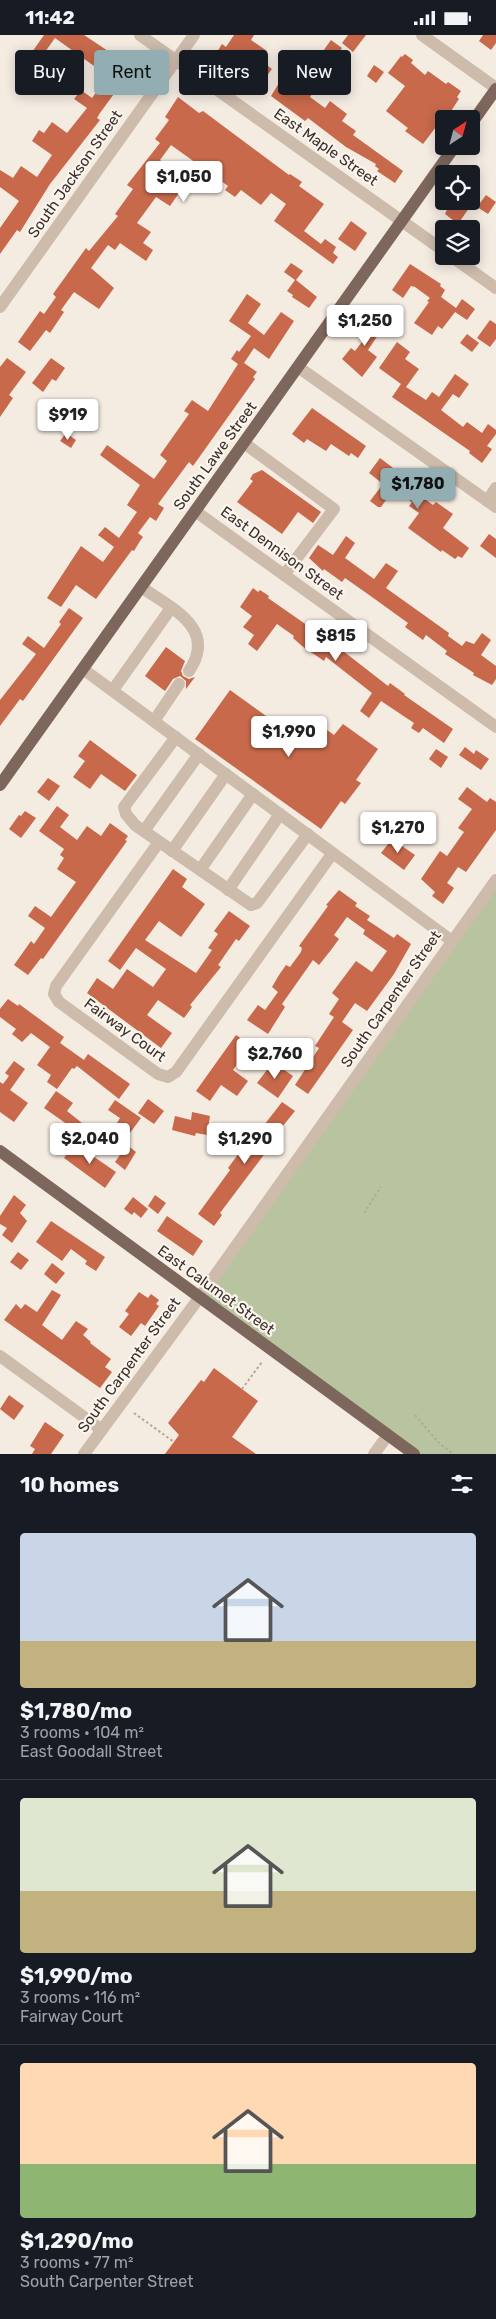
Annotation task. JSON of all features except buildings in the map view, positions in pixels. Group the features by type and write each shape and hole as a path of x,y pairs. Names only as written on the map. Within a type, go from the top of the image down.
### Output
{"main road":[{"path":"480,111 496,89"},
{"name":"South Lawe Street","path":"0,785 449,155"},
{"name":"East Calumet Street","path":"0,1151 414,1454"}],"street":[{"name":"East Maple Street","path":"140,35 435,245"},
{"name":"South Jackson Street","path":"0,307 194,35"},
{"path":"422,35 496,89"},
{"path":"464,265 496,288"},
{"path":"298,367 491,504 496,488"},
{"path":"244,443 334,509 284,575"},
{"name":"East Dennison Street","path":"195,511 496,727"},
{"path":"141,587 191,623 199,642 195,662 189,671"},
{"path":"113,691 172,608"},
{"path":"83,669 452,941"},
{"path":"154,721 179,684"},
{"path":"176,737 124,807 126,814 135,825 251,905 257,903 308,834"},
{"path":"144,831 199,754"},
{"path":"172,851 226,774"},
{"path":"200,870 253,794"},
{"path":"228,890 280,814"},
{"name":"Fairway Court","path":"159,842 56,986 54,994 59,1002 158,1075 168,1077 176,1072 332,854"},
{"name":"South Carpenter Street","path":"84,1454 199,1298 496,880"},
{"path":"0,1356 102,1430"},
{"path":"374,1454 388,1435"}],"path":[{"path":"364,1213 381,1187"},
{"path":"242,1389 262,1362"},
{"path":"134,1413 174,1441"},
{"path":"415,1415 438,1442 453,1454"}],"green space":[{"path":"496,880 496,1454 414,1454 199,1298"}]}
